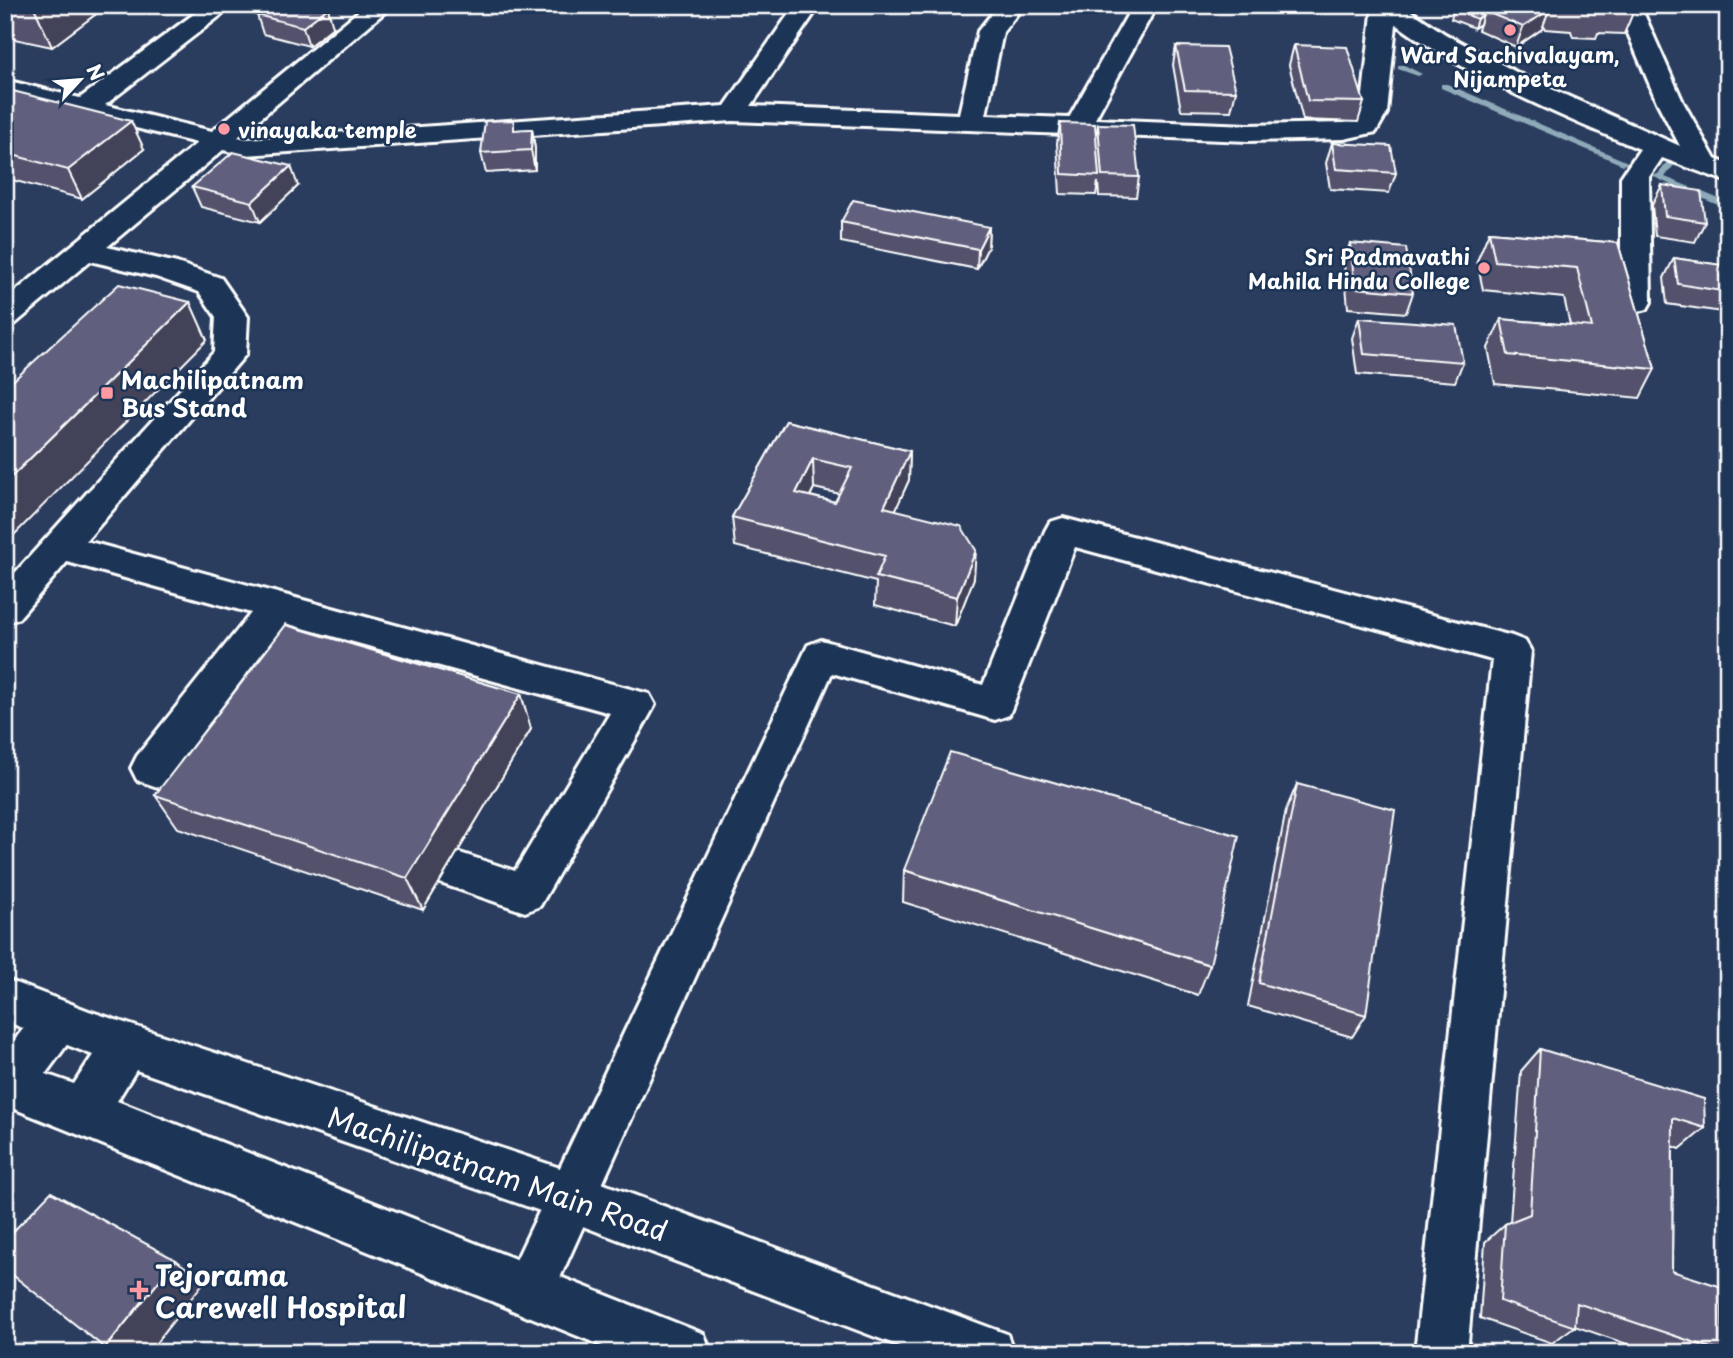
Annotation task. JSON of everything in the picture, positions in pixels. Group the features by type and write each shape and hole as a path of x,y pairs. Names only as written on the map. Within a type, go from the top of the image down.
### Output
{"street":[{"path":"85,107 222,5"},
{"path":"5,316 381,5"},
{"path":"733,113 808,5"},
{"path":"971,122 991,31 1012,5"},
{"path":"1078,125 1145,5"},
{"path":"5,88 216,141 246,146 733,113 1249,133 1344,131 1366,126 1374,113 1386,5 1456,51 1503,76 1656,147 1716,169"},
{"path":"1628,5 1670,102 1716,169"},
{"path":"1636,302 1635,177 1656,147"},
{"path":"5,609 230,354 232,317 210,285 166,270 84,250"},
{"path":"528,1291 821,654 995,704 1063,531 1512,651 1441,1353"},
{"path":"61,547 635,705 525,893 357,837"},
{"path":"254,803 151,768 278,605"},
{"name":"Machilipatnam Main Road","path":"5,1000 572,1197 988,1353"},
{"path":"58,1020 7,1085 84,1111 685,1353"},
{"path":"84,1111 126,1044"}],"building":[{"path":"270,5 318,5 328,8 303,27 257,15"},
{"path":"1459,5 1474,5 1486,10 1477,19 1454,9"},
{"path":"1494,5 1538,5 1549,10 1523,27 1484,11"},
{"path":"1583,5 1605,5 1607,10 1585,9"},
{"path":"1294,45 1347,47 1364,102 1308,101"},
{"path":"1176,46 1225,47 1236,91 1185,90"},
{"path":"5,89 131,121 68,170 5,153"},
{"path":"514,120 514,130 532,129 531,150 481,153 485,121"},
{"path":"1060,123 1095,124 1099,176 1062,174"},
{"path":"1098,124 1133,125 1139,177 1102,176"},
{"path":"1332,143 1391,146 1396,173 1336,169"},
{"path":"233,152 291,166 252,202 192,187"},
{"path":"1662,185 1701,191 1705,222 1665,216"},
{"path":"853,200 989,227 978,249 841,222"},
{"path":"1489,232 1618,243 1655,369 1508,355 1501,319 1592,327 1577,268 1495,261"},
{"path":"1350,243 1406,248 1413,293 1355,288"},
{"path":"1674,258 1728,266 1728,292 1678,284"},
{"path":"119,284 190,302 5,483 5,388"},
{"path":"1359,318 1456,325 1463,362 1364,354"},
{"path":"786,421 910,451 884,507 961,526 976,550 957,597 876,577 885,556 732,517","holes":["813,459 852,468 835,502 796,493"]},
{"path":"286,625 521,694 407,878 155,795"},
{"path":"950,752 1239,836 1210,965 904,870"},
{"path":"1297,784 1395,810 1366,1015 1259,983"},
{"path":"1540,1049 1704,1099 1705,1128 1673,1118 1672,1271 1722,1287 1723,1352 1577,1303 1575,1327 1500,1301 1505,1224 1530,1214"},
{"path":"51,1192 176,1260 105,1348 5,1269 5,1240"}],"waterway":[{"path":"1401,67 1418,74"},
{"path":"1444,86 1626,163"},
{"path":"1660,177 1673,161"},
{"path":"1656,176 1687,189"},
{"path":"1698,193 1723,204"}],"place":[{"name":"Ward Sachivalayam, Nijampeta","path":"1510,30"},
{"name":"vinayaka temple","path":"224,129"},
{"name":"Sri Padmavathi Mahila Hindu College","path":"1484,268"},
{"name":"Machilipatnam Bus Stand","path":"107,393"},
{"name":"Tejorama Carewell Hospital","path":"139,1290"}]}
